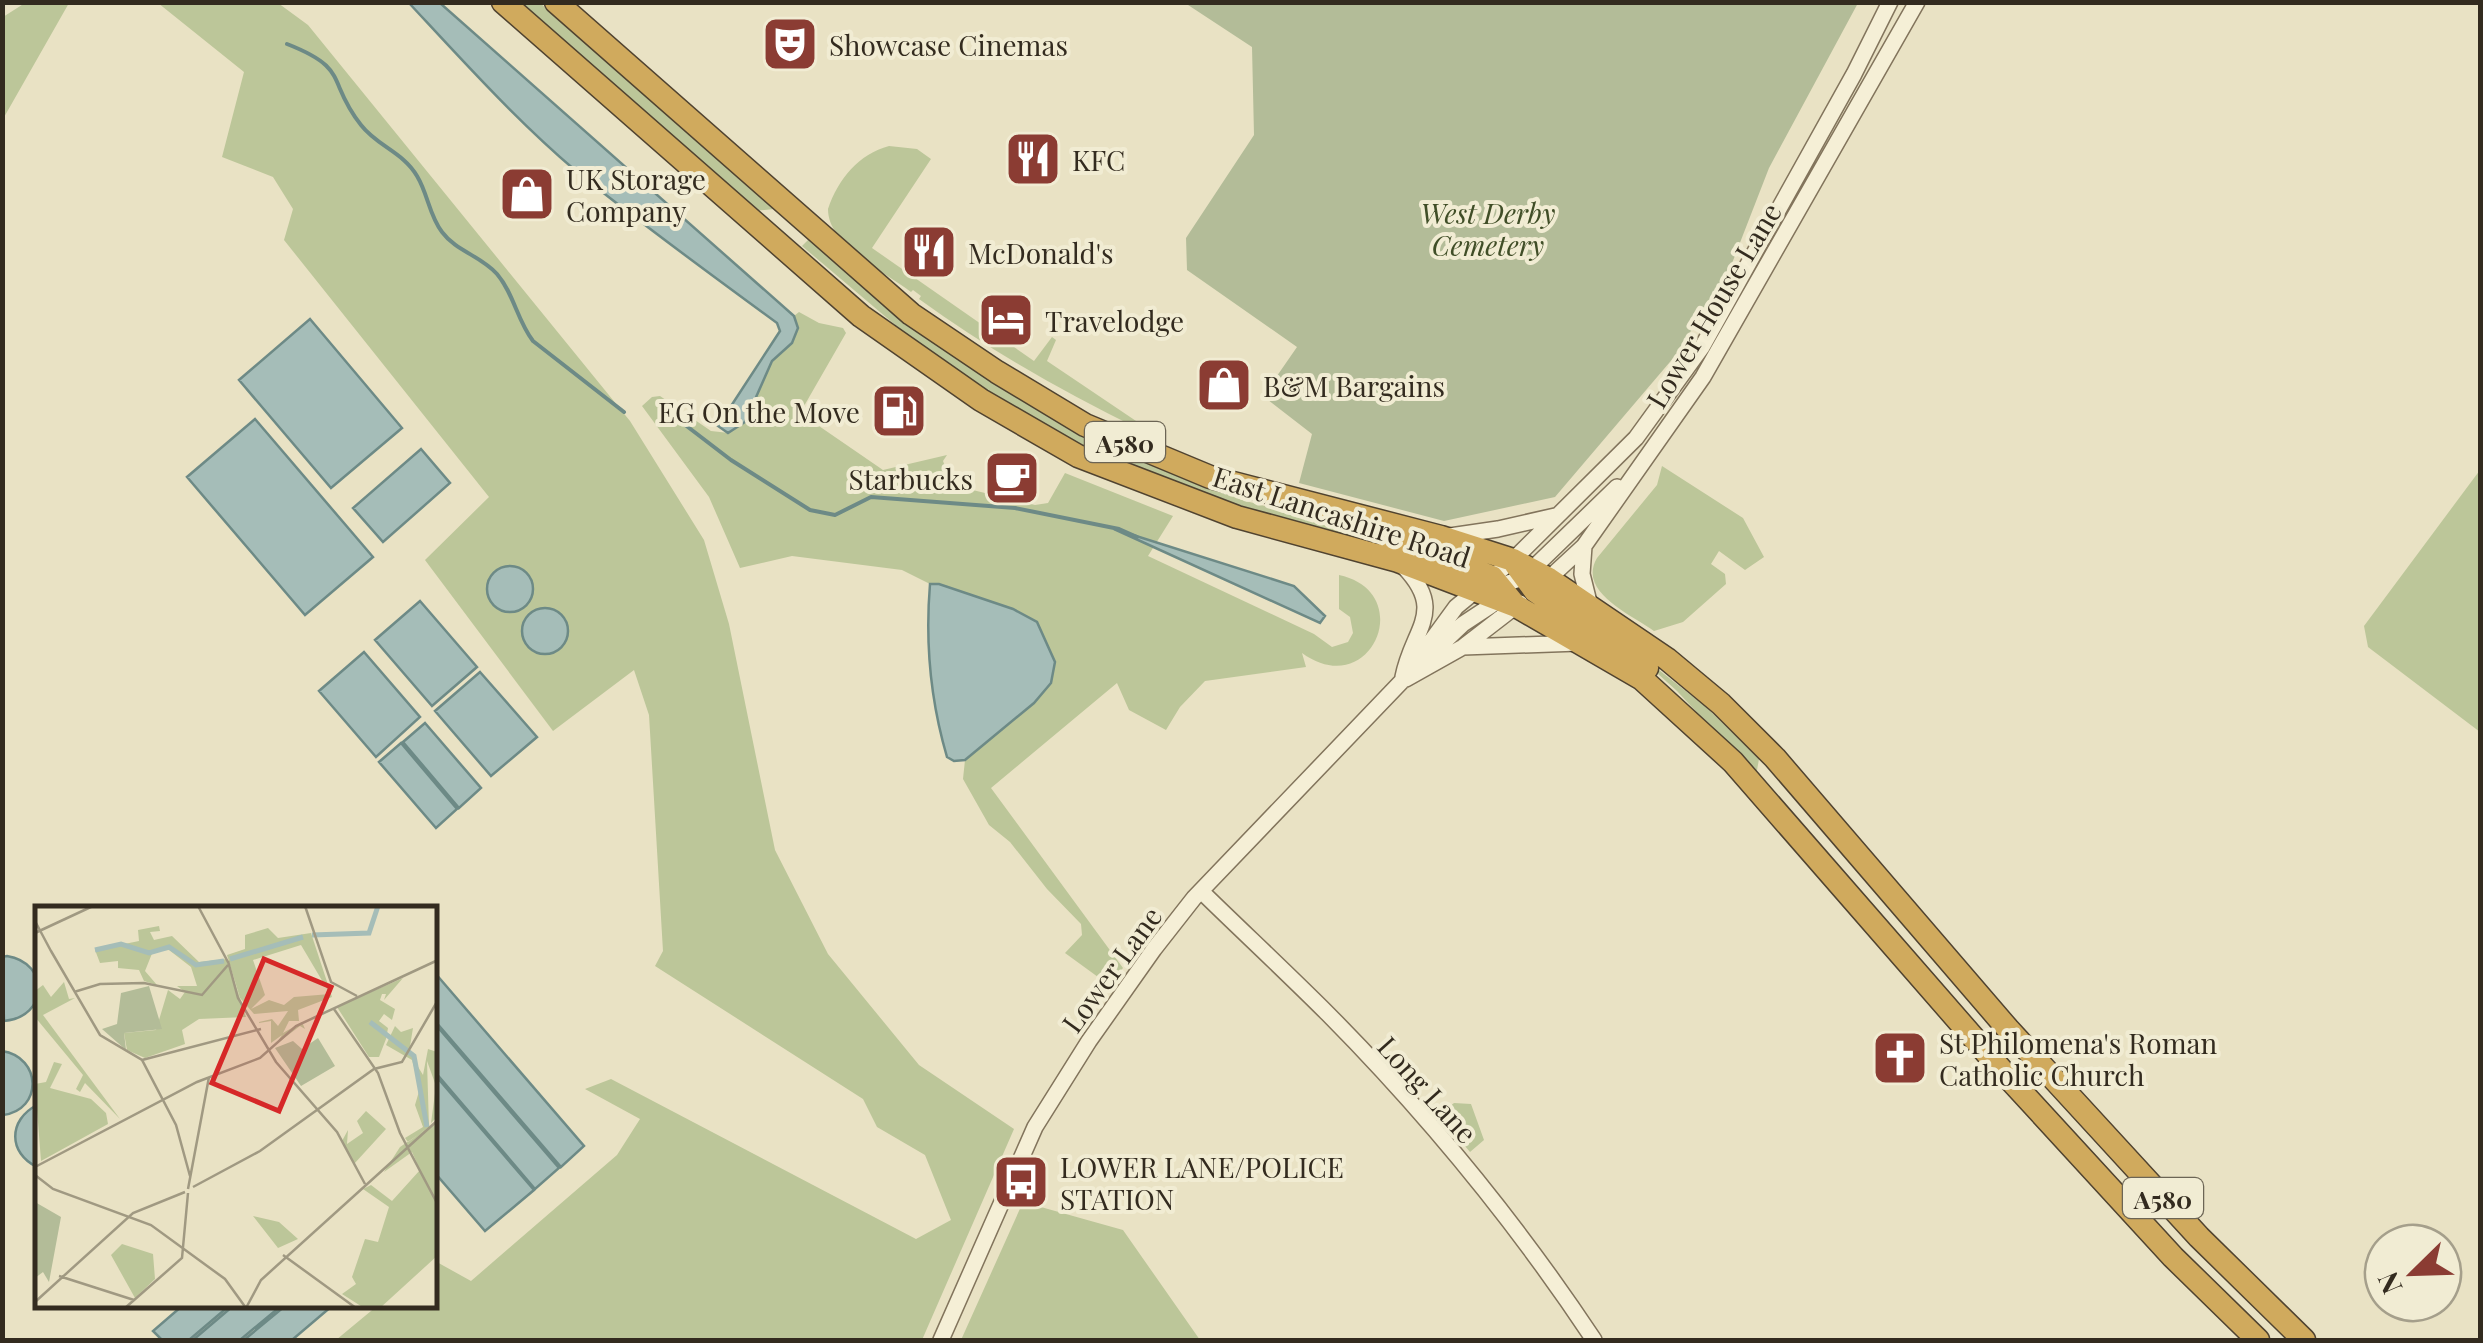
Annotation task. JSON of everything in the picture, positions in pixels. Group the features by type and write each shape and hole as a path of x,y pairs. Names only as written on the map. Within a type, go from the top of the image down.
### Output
{"highway":[{"name":"East Lancashire Road","path":"503,2 861,316 981,400 1078,456 1237,517 1398,561 1514,585 1590,606 1667,660 1748,729 2018,1040 2199,1238 2304,1340"},
{"name":"East Lancashire Road","path":"556,2 911,314 997,372 1086,425 1210,477 1441,537 1514,585 1580,643 1642,679 1758,788 2031,1102 2173,1257 2258,1340"},
{"path":"1210,477 1252,501 1379,534 1514,585 1657,676 1690,721"}],"street":[{"name":"Lower House Lane","path":"1514,585 1562,512 1636,438 1702,347 1890,2"},
{"name":"Lower House Lane","path":"1514,585 1584,546 1650,454 1749,301 1917,2"},
{"path":"1402,681 1463,624 1514,585 1650,454"},
{"path":"1441,537 1498,530 1562,512"},
{"path":"1584,546 1582,574 1590,606"},
{"path":"1398,561 1417,581 1425,601 1424,625 1408,652 1402,681"},
{"name":"Lower Lane","path":"1402,681 1463,647 1514,585"},
{"name":"Lower Lane","path":"941,1340 1035,1127 1088,1041 1154,949 1201,891 1402,681 1456,607 1514,585"},
{"path":"1463,647 1580,643"},
{"name":"Long Lane","path":"1201,891 1331,1017 1419,1114 1509,1220 1594,1340"}],"green space":[{"name":"West Derby Cemetery","path":"1858,2 1769,168 1729,271 1675,356 1555,497 1444,521 1299,483 1312,434 1263,396 1297,347 1187,270 1186,238 1254,135 1252,47 1185,3"},
{"path":"25,3 69,3 3,119 3,17"},
{"path":"158,3 278,3 308,25 630,421 704,540 729,624 775,850 828,954 919,1065 1014,1129 922,1340 336,1340 375,1308 438,1308 438,1263 471,1281 617,1155 640,1119 585,1089 611,1079 916,1239 951,1220 925,1155 877,1127 863,1099 655,966 663,951 649,715 634,670 553,731 425,560 489,497 284,240 293,209 273,177 222,157 244,72"},
{"path":"516,3 540,3 774,209 753,211"},
{"path":"889,146 917,149 931,159 872,248 1034,361 1052,337 1056,340 1047,361 1142,425 1139,429 999,353 873,266 837,235 828,209 832,198 859,162"},
{"path":"809,239 909,325 998,385 1242,500 1375,536 1383,549 1257,514 1074,444 920,353 900,329 802,246"},
{"path":"799,312 819,323 843,328 846,333 800,413 883,470 947,455 943,461 952,485 1035,505 1048,503 1065,473 1173,516 1148,556 1314,634 1332,647 1348,642 1353,633 1350,617 1339,609 1339,575 1363,585 1376,601 1380,620 1376,639 1365,655 1348,664 1327,665 1302,653 1306,667 1205,681 1180,707 1166,730 1129,710 1117,683 991,788 1123,968 1109,985 1065,953 1082,935 1081,924 1010,842 989,825 963,779 965,760 1034,703 1036,622 1013,609 930,584 902,570 792,556 740,568 709,497 642,406 652,397 660,396 711,431 729,433 745,422 772,361 792,343 798,328 794,316"},
{"path":"1662,466 1743,518 1764,557 1745,570 1719,551 1711,564 1725,574 1726,584 1683,622 1654,631 1600,592 1593,570 1597,558 1657,485"},
{"path":"2480,470 2480,732 2368,647 2364,626"},
{"path":"1648,665 1706,707 1759,759 1756,776"},
{"path":"1454,1103 1471,1104 1484,1140 1470,1152 1439,1115"},
{"path":"1023,1202 1123,1230 1200,1340 961,1340"}],"water":[{"path":"409,3 440,3 794,316 798,328 792,343 772,361 745,422 728,433 718,426 780,331 777,323 576,171 511,110"},
{"path":"310,319 402,428 331,488 239,380"},
{"path":"255,419 373,557 305,615 187,477"},
{"path":"421,449 450,483 383,542 353,508"},
{"path":"1114,529 1294,586 1325,616 1320,623"},
{"path":"510,566 526,573 533,589 526,605 510,612 494,605 487,589 494,573"},
{"path":"930,584 1013,609 1037,622 1055,662 1051,683 1034,703 965,760 947,757 936,714 929,650"},
{"path":"420,601 477,667 432,706 375,640"},
{"path":"545,608 561,615 568,631 561,647 545,654 529,647 522,631 529,615"},
{"path":"364,652 420,717 376,757 319,691"},
{"path":"480,672 537,737 491,776 435,711"},
{"path":"425,723 481,788 459,808 403,742"},
{"path":"401,743 457,809 436,828 379,762"},
{"path":"2,957 21,961 35,976 35,1002 30,1010 4,1021"},
{"path":"438,976 584,1146 561,1167 438,1024"},
{"path":"438,1027 559,1168 535,1189 438,1076"},
{"path":"2,1051 25,1063 32,1083 25,1104 3,1115"},
{"path":"438,1078 534,1190 485,1231 438,1176"},
{"path":"35,1106 35,1166 21,1154 15,1136 27,1111"},
{"path":"180,1308 227,1308 189,1340 162,1340 153,1331"},
{"path":"231,1308 279,1308 240,1340 193,1340"},
{"path":"283,1308 330,1308 292,1340 244,1340"}],"waterway":[{"path":"287,44 329,69 361,125 411,168 442,232 497,274 533,341 624,412"},
{"path":"662,411 810,510 835,515 871,497 1015,508 1119,529 1137,537"}],"place":[{"name":"Showcase Cinemas","path":"790,44"},
{"name":"KFC","path":"1033,159"},
{"name":"UK Storage Company","path":"527,194"},
{"name":"McDonald's","path":"929,252"},
{"name":"Travelodge","path":"1006,320"},
{"name":"B&M Bargains","path":"1224,385"},
{"name":"EG On the Move","path":"899,411"},
{"name":"Starbucks","path":"1012,478"},
{"name":"St Philomena's Roman Catholic Church","path":"1900,1058"},
{"name":"LOWER LANE/POLICE STATION","path":"1021,1182"}]}
